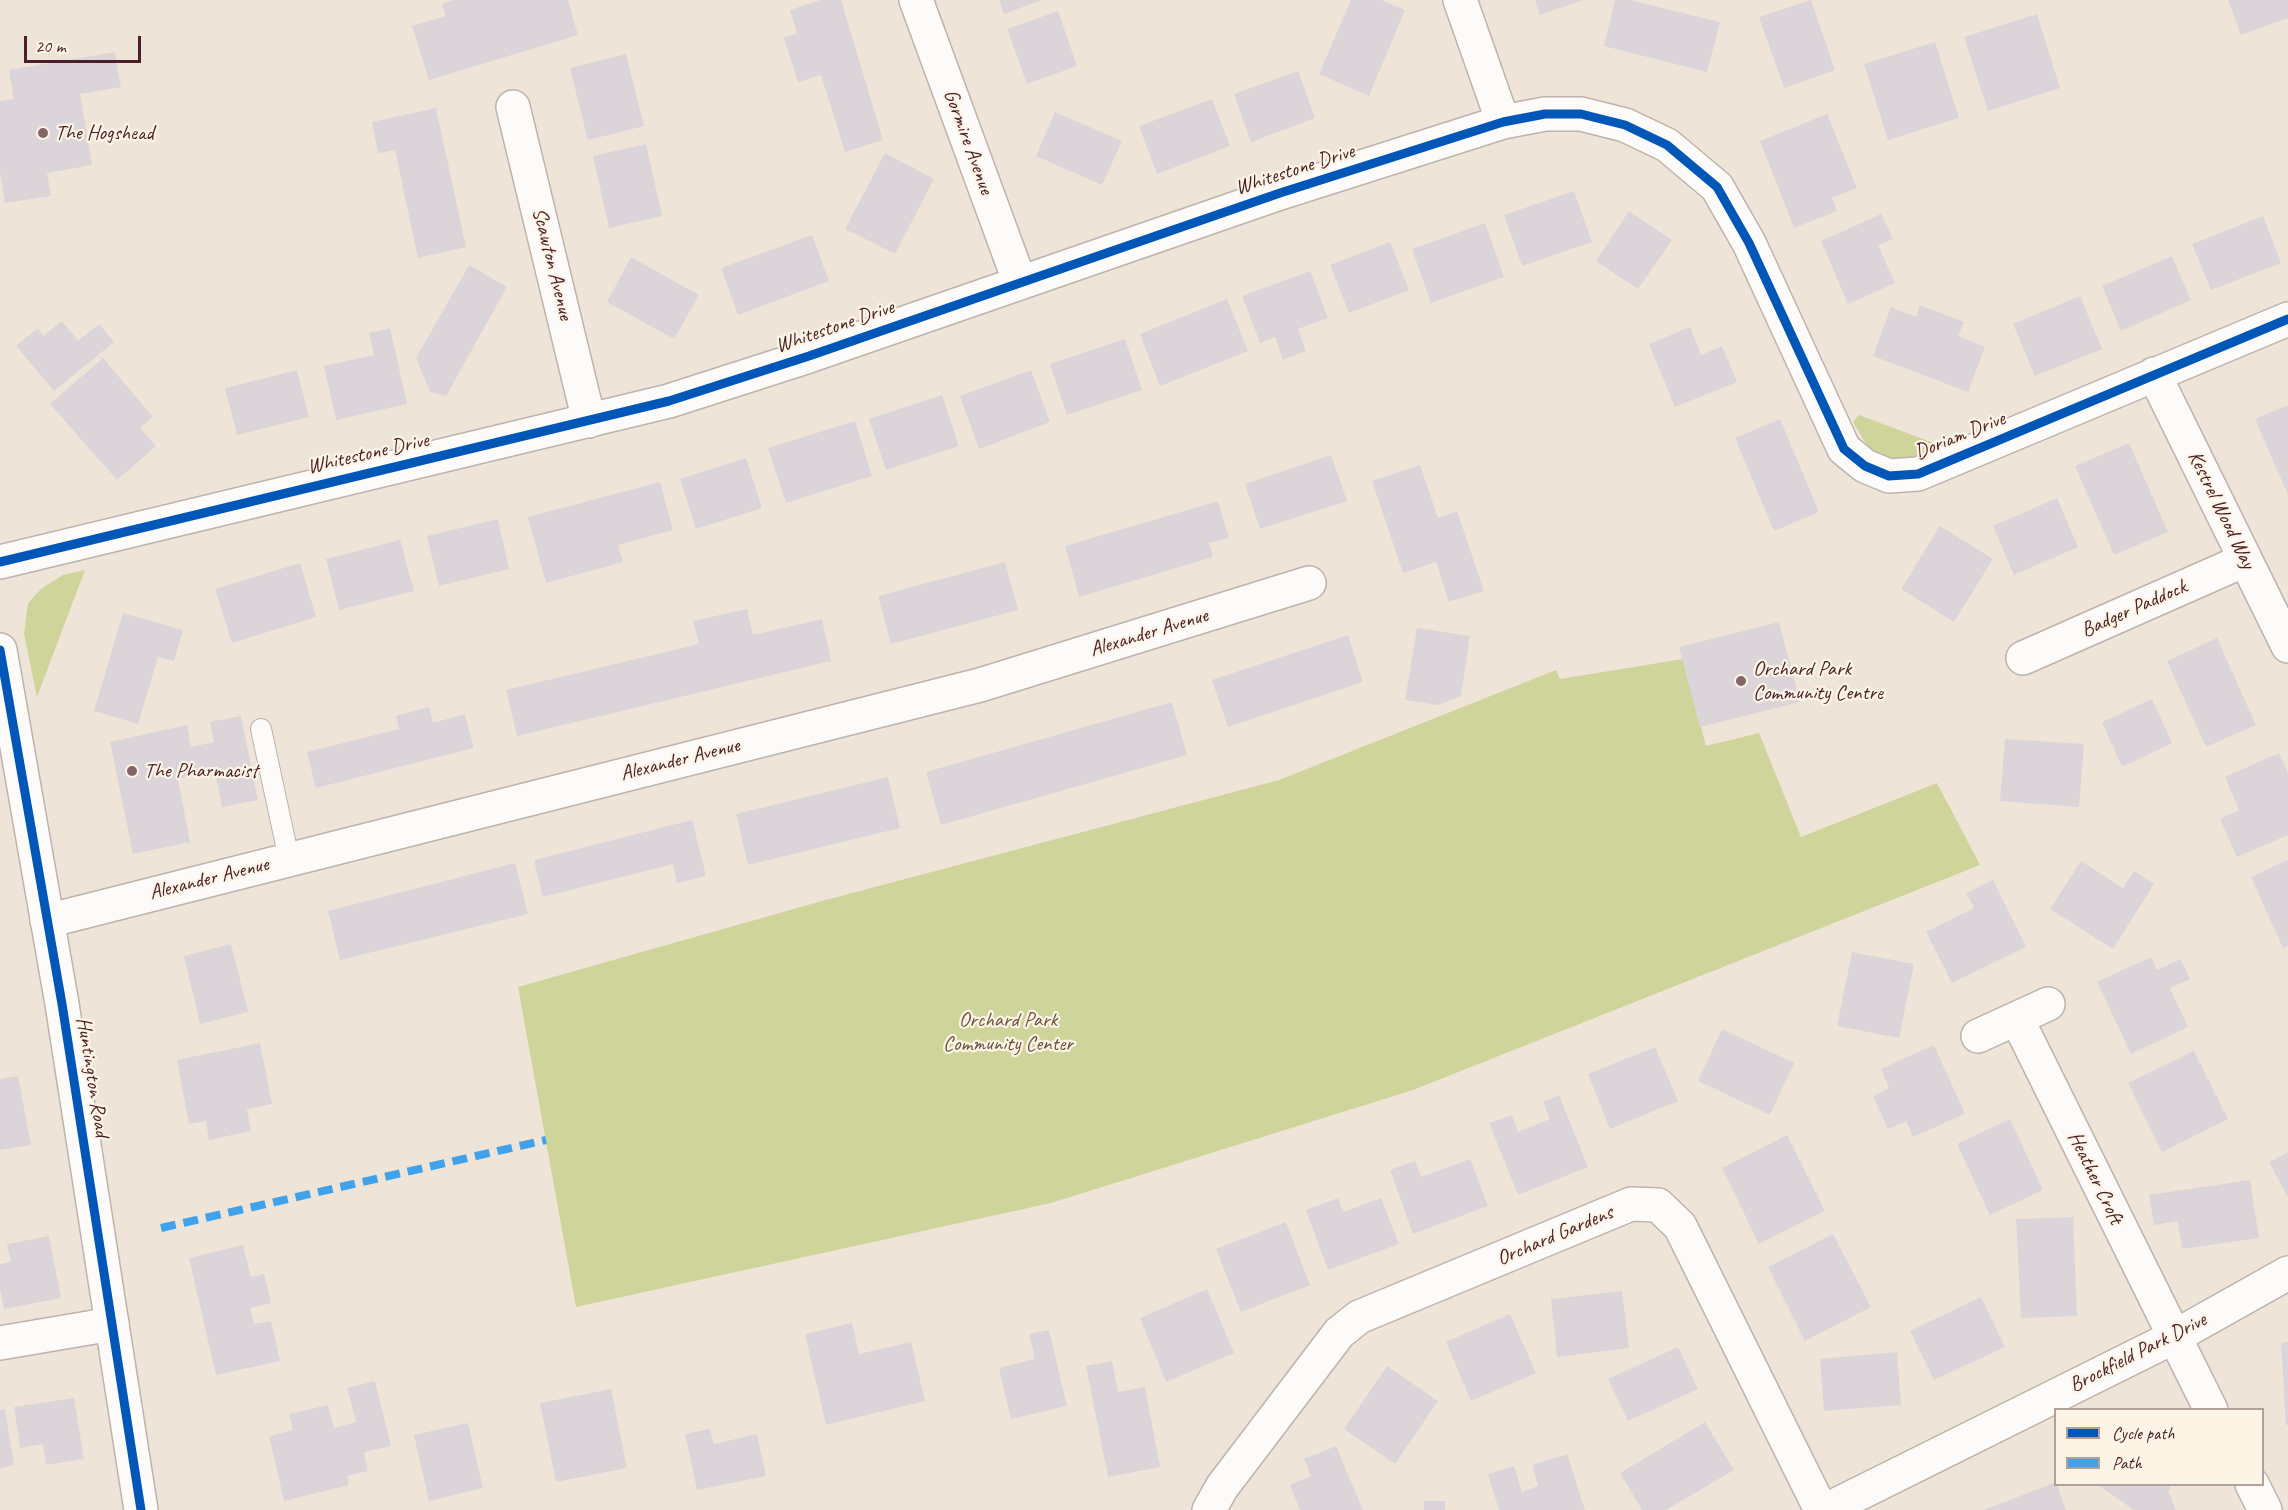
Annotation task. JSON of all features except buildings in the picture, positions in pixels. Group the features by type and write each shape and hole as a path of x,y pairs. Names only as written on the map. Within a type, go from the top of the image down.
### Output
{"street":[{"name":"Gormire Avenue","path":"916,0 1020,283"},
{"path":"1461,0 1503,122"},
{"name":"Scawton Avenue","path":"513,107 589,421"},
{"name":"Whitestone Drive","path":"0,562 691,395 1280,193 1503,122 1545,114 1581,114 1625,125 1667,145"},
{"name":"Doriam Drive","path":"1667,145 1717,187 1749,243 1844,449 1865,466 1889,476 1918,474 2288,319"},
{"name":"Kestrel Wood Way","path":"2154,374 2288,646"},
{"name":"Badger Paddock","path":"2023,658 2245,560"},
{"name":"Alexander Avenue","path":"47,921 980,685 1309,583"},
{"name":"Huntington Road","path":"0,650 47,921 141,1510"},
{"path":"1978,1036 2048,1004"},
{"name":"Heather Croft","path":"2017,1018 2210,1408"},
{"name":"Orchard Gardens","path":"1209,1510 1222,1487 1339,1333 1359,1317 1631,1203 1658,1205 1680,1226 1824,1510"},
{"name":"Brockfield Park Drive","path":"1824,1510 2174,1337 2288,1273"},
{"path":"0,1343 112,1324"},
{"path":"2253,1486 2265,1510"}],"lane":[{"path":"261,729 289,859"}],"green space":[{"path":"1859,415 1947,448 1904,462 1880,458 1870,450 1853,422"},
{"path":"85,570 37,697 24,634 28,603 42,588 63,575"},
{"name":"Orchard Park Community Center","path":"1683,659 1706,746 1759,733 1801,837 1937,783 1980,865 1413,1090 1051,1203 576,1307 518,987 822,901 1279,780 1556,670 1560,679"}],"marked path":[{"path":"161,1228 546,1140"}],"cycle path":[{"path":"0,562 669,401 809,356 1280,193 1503,122 1545,114 1581,114 1625,125 1667,145 1717,187 1749,243 1844,449 1865,466 1889,476 1918,474 2288,319"},
{"path":"0,650 62,1004 141,1510"}],"place":[{"name":"The Hogshead","path":"43,133"},
{"name":"Orchard Park Community Centre","path":"1741,681"},
{"name":"The Pharmacist","path":"132,771"}]}
